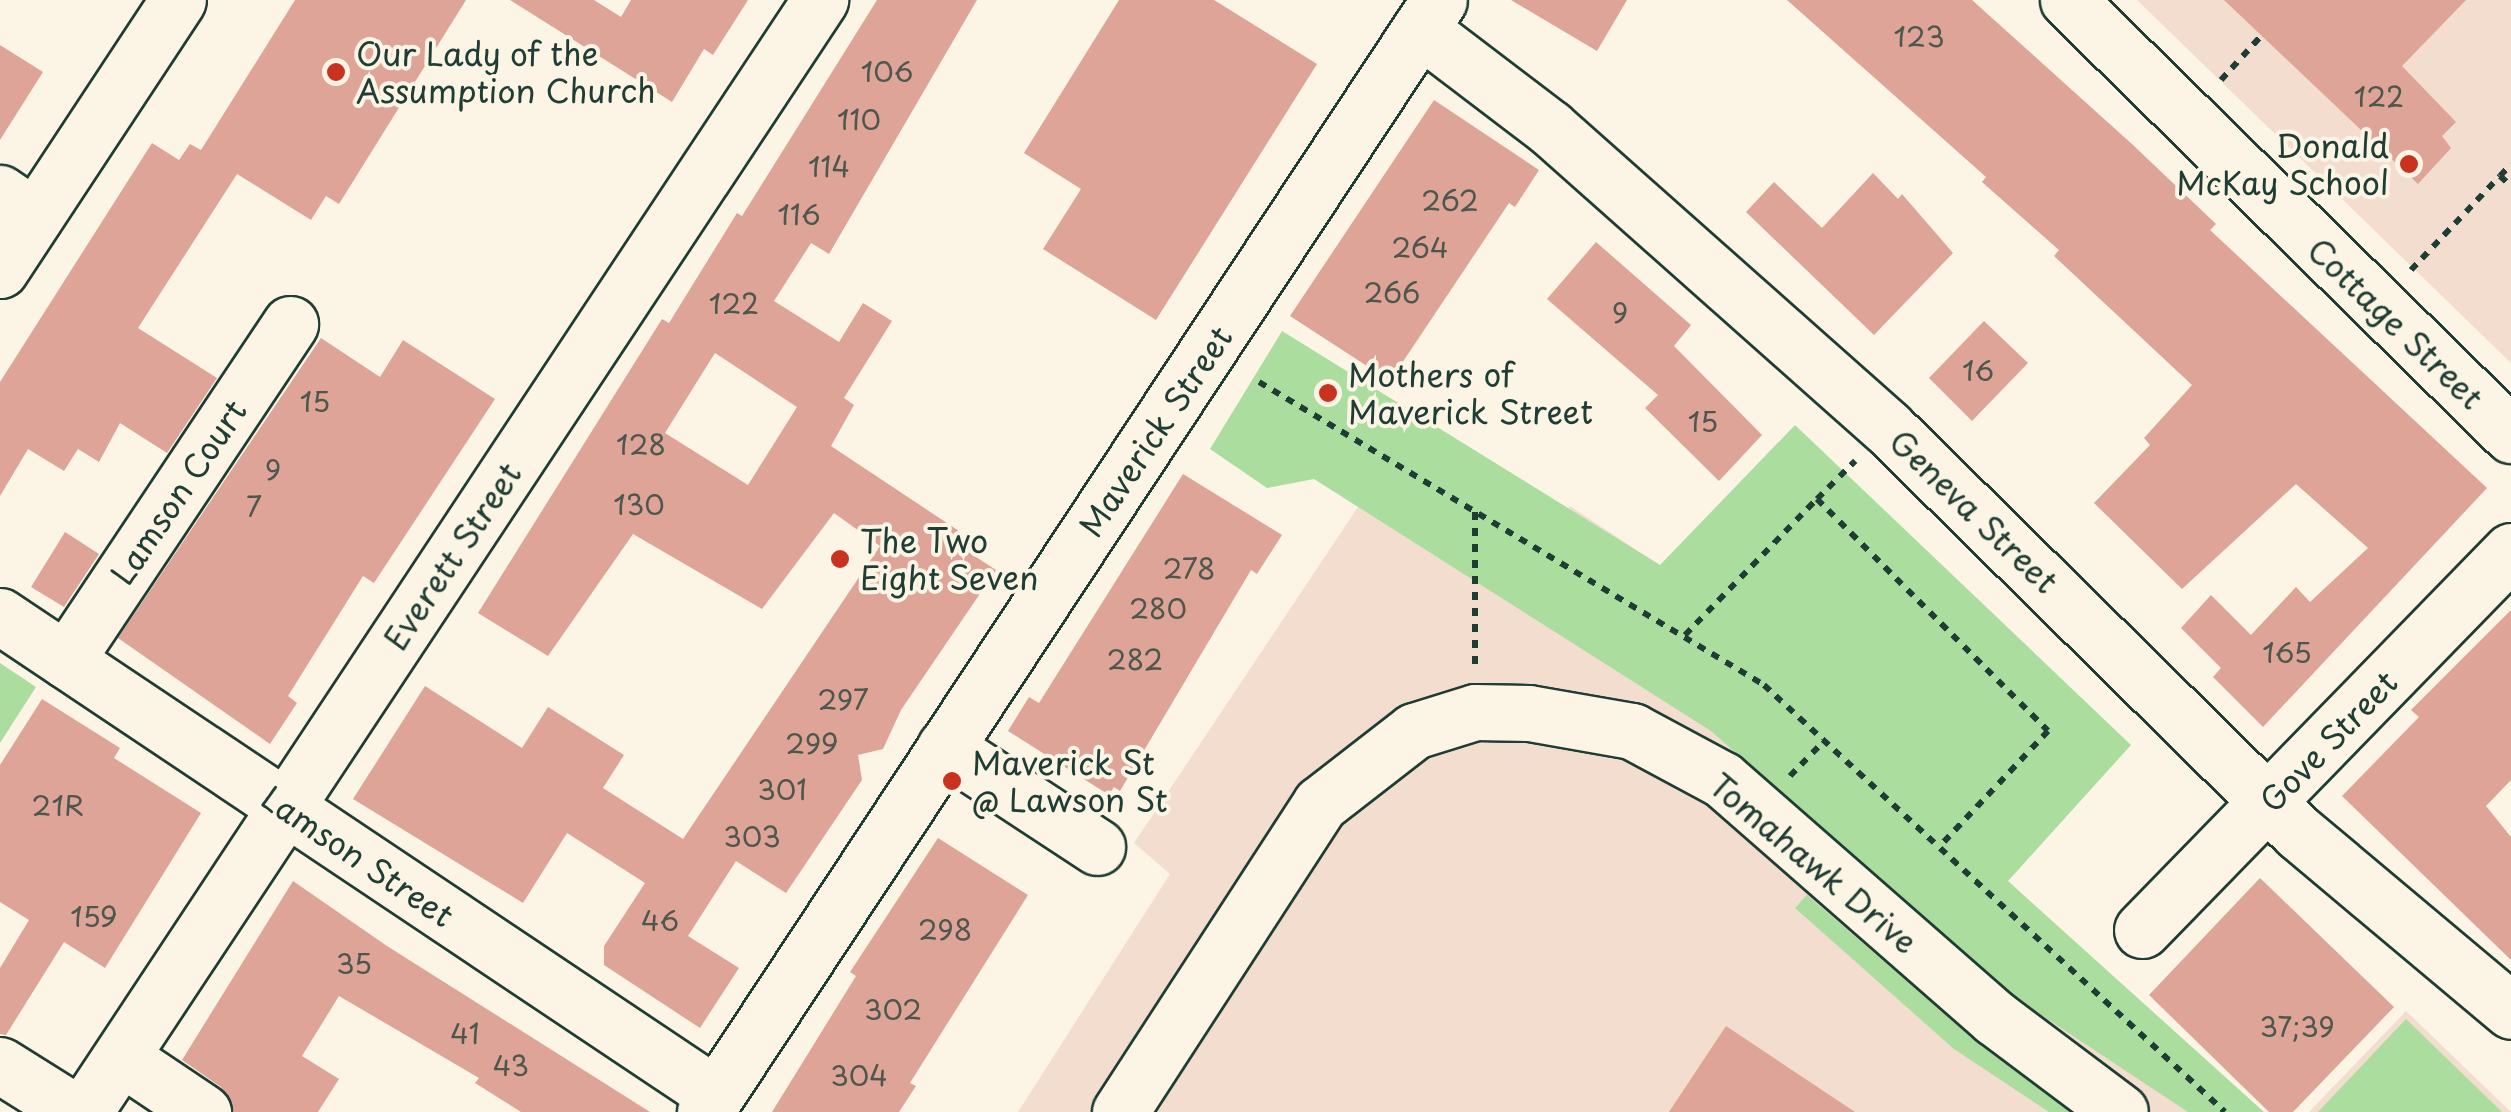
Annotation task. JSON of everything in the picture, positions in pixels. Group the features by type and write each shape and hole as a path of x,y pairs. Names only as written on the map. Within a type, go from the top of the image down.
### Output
{"street":[{"path":"0,270 18,205 178,0"},
{"name":"Everett Street","path":"84,1112 820,0"},
{"name":"Cottage Street","path":"2068,0 2511,436"},
{"name":"Maverick Street","path":"710,1104 1430,15"},
{"name":"Geneva Street","path":"1430,15 1550,128 1887,427 2364,892 2511,1010"},
{"name":"Lamson Court","path":"66,660 290,324"},
{"name":"Gove Street","path":"2142,930 2270,803 2511,550"},
{"name":"Lamson Street","path":"0,616 286,807 710,1104"},
{"name":"Tomahawk Drive","path":"1120,1112 1320,804 1414,732 1475,712 1529,713 1632,731 1723,780 1995,1018 2120,1112"},
{"path":"945,747 1098,847"},
{"path":"121,1057 203,1112"},
{"path":"0,1065 76,1112"}],"path":[{"path":"2214,88 2262,36"},
{"path":"2407,274 2511,164"},
{"path":"2500,176 2511,186"},
{"path":"1259,382 1764,686 2225,1112"},
{"path":"1685,635 1817,500 2048,730 1939,848"},
{"path":"1474,511 1475,712"}],"shaded area":[{"name":"Donald McKay School","path":"2137,0 2511,0 2511,363"},
{"path":"1570,506 1767,636 2007,881 2262,1112 1018,1112 1170,874 1134,843 1358,507 1509,602"},
{"path":"2406,1011 2511,1112 2309,1112"}],"green space":[{"path":"1282,331 1660,565 1795,425 2131,745 2008,881 2264,1112 2188,1112 2005,991 1711,731 1314,479 1267,488 1210,449"},
{"path":"0,663 36,687 0,743"},
{"path":"1807,895 1977,1042 2082,1112 2049,1112 1954,1049 1795,908"},
{"path":"2406,1019 2502,1112 2318,1112"}],"building":[{"path":"295,0 466,0 339,204 326,196 311,220 237,174 138,328 217,378 167,453 120,423 99,462 78,449 64,471 28,449 0,496 0,382 152,143 179,160 190,144 201,150"},
{"path":"510,0 594,0 621,17 631,0 748,0 713,55 704,49 672,102"},
{"path":"877,0 977,0 829,254 811,243 774,301 839,342 863,303 892,321 844,398 854,405 831,446 974,541 967,551 996,570 901,710 883,749 858,755 862,780 786,893 736,861 688,936 739,968 700,1028 604,965 604,946 645,883 567,833 523,903 353,799 425,686 522,748 548,707 624,755 603,788 683,839 880,546 834,513 762,609 633,534 548,656 478,613 662,319 669,323 737,213 742,216","holes":["715,353 797,407 748,485 665,433"]},
{"path":"1119,0 1214,0 1317,64 1156,320 1043,249 1081,189 1024,153"},
{"path":"1511,0 1627,0 1597,51"},
{"path":"1787,0 1972,0 2133,145 2216,224 2210,230 2487,488 2263,727 2213,677 2221,668 2181,628 2211,595 2251,635 2296,587 2310,602 2368,548 2296,484 2182,589 2094,503 2150,445 2144,438 2192,385 2054,256 2059,250 1982,182 1986,177"},
{"path":"2224,0 2466,0 2402,66 2456,122 2442,136 2451,148 2418,184"},
{"path":"0,45 43,72 0,140"},
{"path":"1434,100 1539,170 1515,207 1509,203 1390,381 1290,316"},
{"path":"1873,173 1898,199 1902,194 1953,253 1874,335 1746,212 1774,182 1822,228"},
{"path":"1596,242 1691,325 1674,346 1762,435 1719,481 1645,408 1658,395 1547,299"},
{"path":"1984,321 2028,363 1972,421 1929,378"},
{"path":"321,338 380,377 403,340 495,399 374,583 363,576 288,696 297,703 270,744 118,638"},
{"path":"1183,474 1282,535 1257,574 1251,570 1120,791 1114,787 1109,795 1008,731 1029,697 1039,703"},
{"path":"65,532 99,554 64,607 31,587"},
{"path":"2511,610 2511,780 2486,806 2511,837 2511,960 2342,796 2419,717 2411,710"},
{"path":"42,699 120,748 114,758 201,813 105,968 64,942 6,1035 0,1034 0,968 29,920 0,902 0,765"},
{"path":"938,838 1028,895 910,1083 916,1086 899,1112 772,1112 856,976 850,972"},
{"path":"2260,878 2394,1007 2293,1112 2269,1112 2149,995"},
{"path":"293,881 387,946 650,1112 521,1112 475,1083 479,1078 339,996 302,1056 339,1079 318,1112 234,1112 221,1087 182,1060"},
{"path":"1726,1026 1855,1112 1669,1112"}],"place":[{"name":"Our Lady of the Assumption Church","path":"336,72"},
{"name":"Donald McKay School","path":"2409,164"},
{"name":"Mothers of Maverick Street","path":"1328,393"},
{"name":"The Two Eight Seven","path":"840,559"},
{"name":"Maverick St @ Lawson St","path":"952,781"}]}
